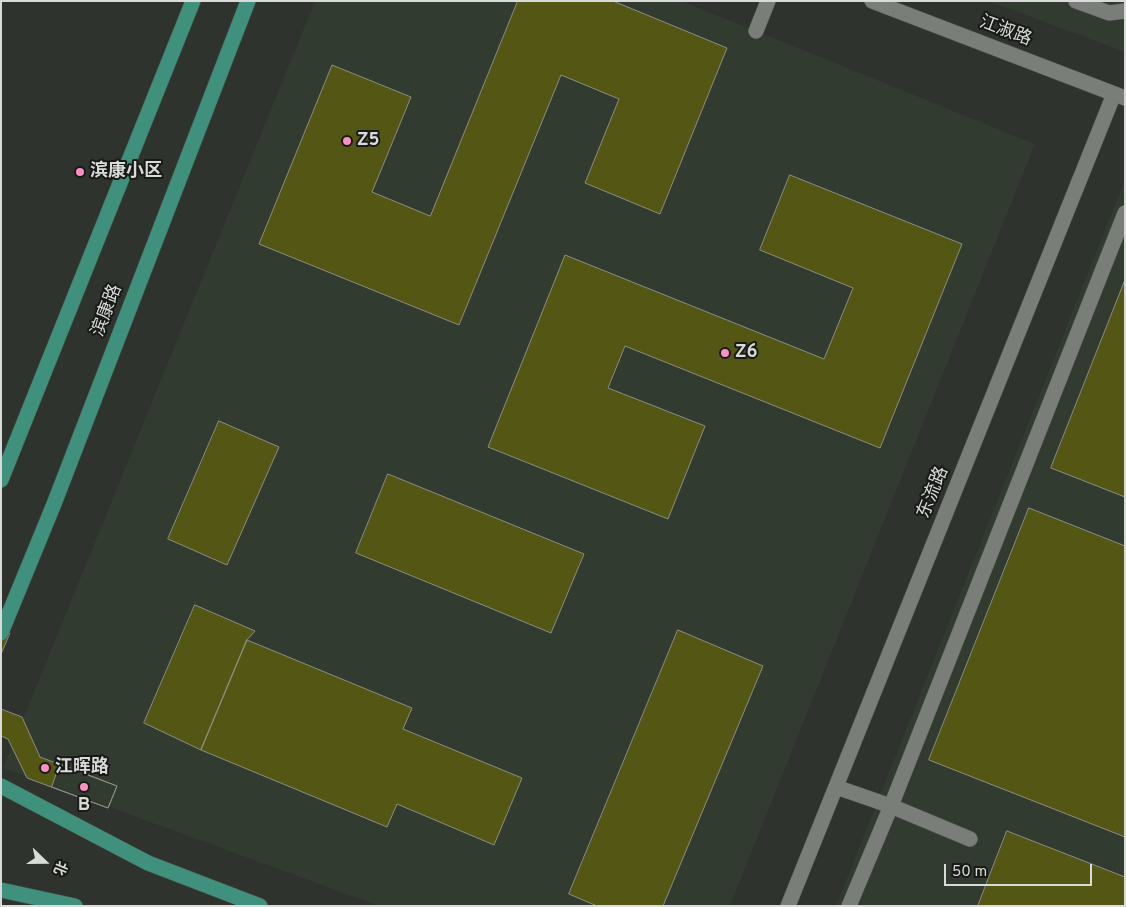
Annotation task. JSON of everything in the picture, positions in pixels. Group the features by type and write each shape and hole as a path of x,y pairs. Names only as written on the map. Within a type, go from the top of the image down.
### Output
{"main road":[{"name":"滨康路","path":"1,480 193,1"},
{"name":"滨康路","path":"1,633 54,504 248,1"},
{"path":"1,786 148,862 260,906"},
{"path":"1,890 75,906"}],"street":[{"path":"756,31 768,1"},
{"name":"江淑路","path":"872,1 1119,96"},
{"path":"1076,1 1109,13 1125,11"},
{"name":"东流路","path":"788,906 1119,96"},
{"path":"850,906 1125,213"},
{"path":"836,787 891,806 970,839"}],"shaded area":[{"path":"315,1 682,1 1035,144 730,906 379,906 3,768"},
{"path":"988,1 1125,1 1125,52"},
{"path":"1125,180 1125,906 836,906"}],"building":[{"name":"Z5","path":"518,1 613,1 727,48 660,214 585,183 619,99 561,75 459,325 259,244 332,65 411,97 372,192 430,216"},
{"name":"Z6","path":"790,175 962,244 880,448 625,346 608,388 705,426 668,519 488,447 565,255 824,359 853,288 760,250"},
{"path":"1125,280 1125,497 1051,468"},
{"path":"219,421 279,447 227,565 168,539"},
{"path":"388,474 584,554 551,633 356,553"},
{"path":"1029,508 1125,546 1125,837 929,760"},
{"path":"195,605 255,631 247,640 201,750 144,723"},
{"path":"1,629 10,633 1,654"},
{"path":"678,630 763,666 663,906 597,906 569,894"},
{"path":"247,640 412,708 403,729 522,778 494,845 397,804 387,827 201,750"},
{"name":"江晖路","path":"1,709 22,717 40,757 117,786 108,808 27,778 8,739 1,736"},
{"name":"B","path":"60,764 117,786 108,808 52,787"},
{"path":"1007,831 1125,877 1125,906 978,906"}],"place":[{"name":"Z5","path":"347,141"},
{"name":"滨康小区","path":"80,172"},
{"name":"Z6","path":"725,353"},
{"name":"江晖路","path":"45,768"},
{"name":"B","path":"84,787"}]}
